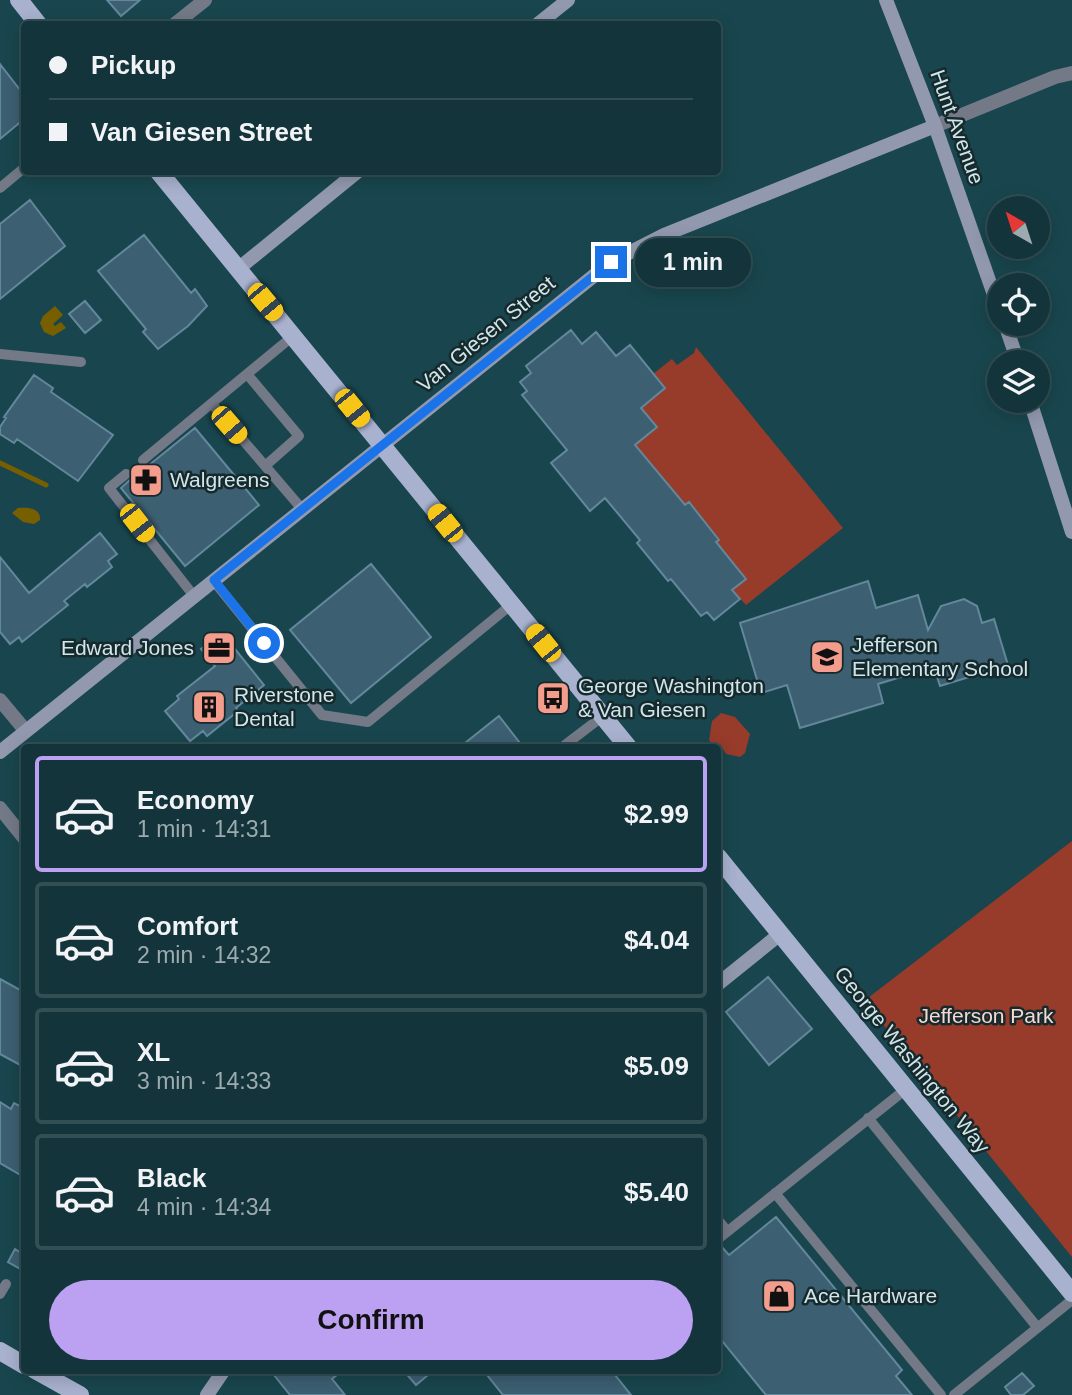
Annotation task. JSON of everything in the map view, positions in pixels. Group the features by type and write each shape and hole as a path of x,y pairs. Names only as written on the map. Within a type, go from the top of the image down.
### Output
{"main road":[{"path":"19,0 36,21"},
{"path":"161,175 626,744"},
{"name":"George Washington Way","path":"721,861 1072,1293"},
{"path":"0,1351 21,1363"},
{"path":"41,1374 80,1395"}],"street":[{"path":"179,21 205,0"},
{"path":"542,21 568,0"},
{"name":"Hunt Avenue","path":"886,0 935,126 987,275"},
{"name":"Van Giesen Street","path":"0,751 611,262 652,240 1055,77 1072,73"},
{"path":"238,269 354,175"},
{"path":"1034,413 1072,533"},
{"path":"0,700 25,730"},
{"path":"0,808 21,834"},
{"path":"721,982 780,934"},
{"path":"207,1395 217,1374"}],"lane":[{"path":"0,188 21,170"},
{"path":"143,460 293,336"},
{"path":"0,354 80,362"},
{"path":"247,374 299,436 265,466"},
{"path":"212,404 302,509"},
{"path":"125,474 108,488 194,596"},
{"path":"214,580 321,715 368,722 512,604"},
{"path":"566,744 603,716"},
{"path":"722,1235 906,1089"},
{"path":"868,1118 1037,1327"},
{"path":"775,1193 942,1395"},
{"path":"954,1395 1072,1300"}],"green space":[{"path":"696,347 843,528 746,605 732,590 746,579 689,503 685,505 635,445 657,427 641,408 665,389 653,374 672,359 677,365 694,353"},
{"path":"721,713 735,717 750,734 745,753 740,757 726,754 721,744 712,744 709,740 712,721"},
{"name":"Jefferson Park","path":"1072,841 1072,1257 864,1001"}],"shaded area":[{"path":"55,306 63,315 53,324 55,326 61,322 66,328 53,336 44,332 40,323 43,316"},
{"path":"18,508 36,511 40,520 34,524 23,522 12,513"}],"building":[{"path":"107,0 140,0 121,16"},
{"path":"0,64 21,91 21,122 0,139"},
{"path":"30,200 65,246 0,299 0,224"},
{"path":"144,235 191,293 195,289 207,306 188,326 158,349 143,332 146,329 98,271"},
{"path":"85,301 101,320 85,333 69,314"},
{"path":"571,330 582,344 596,332 616,356 630,345 665,388 641,408 657,427 635,445 685,505 689,502 746,579 732,590 740,599 714,620 707,612 701,616 671,579 668,581 637,543 640,540 605,498 590,511 551,463 567,450 522,395 527,391 520,382 531,373 526,366"},
{"path":"34,375 53,388 51,392 113,435 78,481 17,439 14,443 0,434 0,427 6,418 4,417"},
{"name":"Walgreens","path":"195,428 259,505 185,566 121,488"},
{"path":"100,533 117,554 108,561 112,567 64,601 68,605 22,642 19,637 10,644 0,632 0,557 29,593"},
{"path":"371,564 431,637 351,703 290,630"},
{"path":"868,581 876,608 918,595 928,630 941,606 964,599 977,606 982,623 994,619 1008,665 940,686 934,667 878,684 883,703 800,728 787,685 761,693 740,623"},
{"path":"220,634 264,685 207,736 203,731 190,741 165,711 179,699 177,696 215,666 201,649"},
{"path":"499,716 521,744 464,744"},
{"path":"768,977 812,1029 769,1065 726,1012"},
{"path":"0,979 21,990 21,1065 0,1054"},
{"path":"0,1102 11,1109 14,1103 21,1106 21,1175 0,1163"},
{"name":"Ace Hardware","path":"776,1217 902,1370 896,1376 912,1395 766,1395 721,1340 721,1246 729,1255"},
{"path":"15,1249 21,1253 21,1269 8,1262"},
{"path":"1022,1373 1034,1386 1023,1395 1011,1395 1005,1387"},
{"path":"273,1374 338,1374 332,1379 345,1395 290,1395"},
{"path":"406,1374 429,1374 416,1385"},
{"path":"486,1374 614,1374 631,1395 503,1395"}],"waterway":[{"path":"0,463 46,485"}],"place":[{"name":"Walgreens","path":"146,480"},
{"name":"Edward Jones","path":"219,648"},
{"name":"Jefferson Elementary School","path":"827,657"},
{"name":"George Washington & Van Giesen","path":"553,698"},
{"name":"Riverstone Dental","path":"209,707"},
{"name":"Ace Hardware","path":"779,1296"}],"route":[{"path":"264,643 214,580 611,262"}]}
